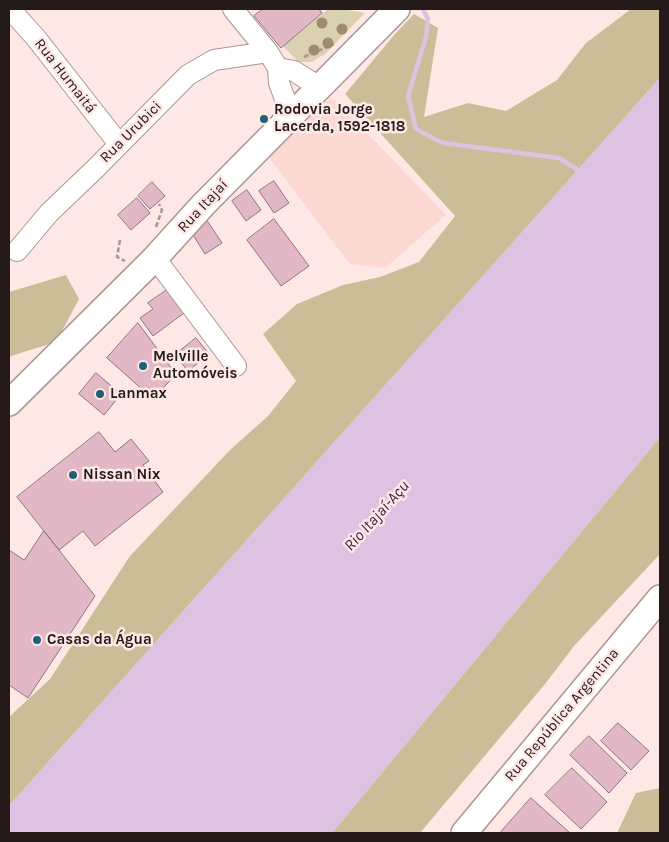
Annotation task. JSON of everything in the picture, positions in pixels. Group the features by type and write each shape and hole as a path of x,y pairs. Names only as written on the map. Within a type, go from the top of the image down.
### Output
{"main road":[{"name":"Rua Itajaí","path":"9,403 155,258 203,205 396,9"},
{"name":"Rua República Argentina","path":"464,833 660,598"}],"street":[{"name":"Rua Humaitá","path":"10,9 41,45 119,144"},
{"path":"232,9 273,60 279,82 292,115"},
{"name":"Rua Urubici","path":"17,251 49,212 188,75 197,69 214,60 273,60 319,87"},
{"path":"155,258 236,366"}],"path":[{"path":"273,60 337,42"},
{"path":"154,232 162,210 159,204"},
{"path":"120,240 116,257 128,262"}],"shaded area":[{"path":"328,9 342,9 365,13 325,54 311,62 298,62 283,46"},
{"path":"631,9 660,9 660,78 9,806 9,717 50,679 130,556 230,450 268,416 296,381 263,334 297,304 343,285 380,277 419,262 455,216 345,94 414,14 438,28 424,117 468,103 506,111 557,80 586,43"},
{"path":"332,97 446,215 385,268 350,264 267,155"},
{"path":"66,275 79,299 56,342 9,358 9,292"},
{"path":"660,437 660,554 574,646 545,684 420,833 332,833"},
{"path":"660,788 660,833 617,833 636,793"}],"water":[{"name":"Rio Itajaí-Açu","path":"660,78 660,437 332,833 9,833 9,806"}],"building":[{"path":"263,9 319,9 322,13 281,48 254,16"},
{"path":"274,181 289,203 274,213 259,191"},
{"path":"152,182 165,196 150,209 138,196"},
{"path":"247,190 261,210 246,221 232,201"},
{"path":"137,198 150,213 131,230 118,215"},
{"path":"204,219 222,243 205,254 188,227"},
{"path":"274,219 309,266 281,286 247,240"},
{"path":"167,290 184,313 153,336 140,318 153,309 148,303"},
{"name":"Melville Automóveis","path":"138,323 176,374 153,399 107,358"},
{"path":"196,338 209,354 188,371 175,355"},
{"name":"Lanmax","path":"96,373 121,394 104,415 79,394"},
{"path":"99,432 115,452 131,439 149,461 143,465 163,492 95,546 83,531 59,550 17,497"},
{"name":"Casas da Água","path":"44,531 95,596 28,698 9,685 9,550 24,560"},
{"path":"618,723 649,751 631,770 601,741"},
{"path":"589,736 627,773 609,793 570,755"},
{"path":"572,768 607,802 581,829 545,795"},
{"path":"531,798 570,833 500,833"}],"waterway":[{"path":"423,9 428,19 426,37 408,96 416,129 443,143 559,158 581,172"}],"place":[{"name":"Rodovia Jorge Lacerda, 1592-1818","path":"264,119"},
{"name":"Melville Automóveis","path":"143,366"},
{"name":"Lanmax","path":"100,394"},
{"name":"Nissan Nix","path":"73,475"},
{"name":"Casas da Água","path":"37,640"}]}
